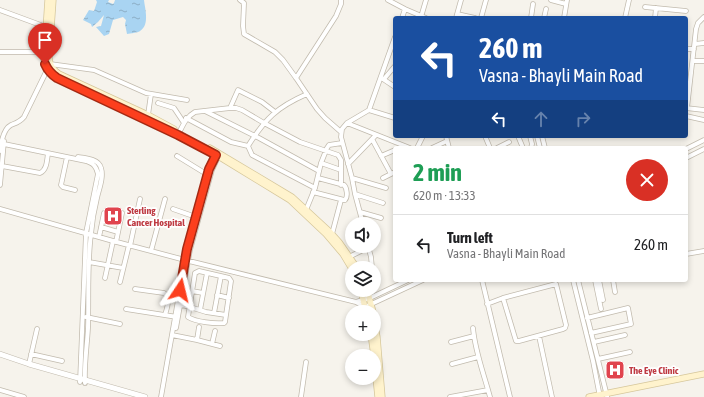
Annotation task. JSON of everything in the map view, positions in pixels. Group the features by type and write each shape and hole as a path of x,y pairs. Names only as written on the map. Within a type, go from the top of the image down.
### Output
{"main road":[{"path":"48,0 44,60 51,74 179,133"},
{"path":"48,66 53,0"},
{"path":"48,66 59,74 148,115 292,197 332,234 352,261"},
{"path":"218,154 290,200 326,234 347,261"},
{"path":"377,341 382,397"},
{"path":"604,396 704,374"},
{"path":"589,397 604,396 704,378"},
{"path":"377,385 378,397"}],"street":[{"path":"240,0 244,3 244,34 275,52 283,60 324,118 341,132"},
{"path":"296,78 336,16 341,0"},
{"path":"388,0 419,16"},
{"path":"421,16 426,0"},
{"path":"456,16 461,0"},
{"path":"482,16 486,0"},
{"path":"551,0 567,2 564,16"},
{"path":"625,16 629,0"},
{"path":"531,16 533,4"},
{"path":"645,7 686,11"},
{"path":"655,16 656,8"},
{"path":"403,16 405,9"},
{"path":"544,16 546,9"},
{"path":"0,10 46,27"},
{"path":"688,85 692,70 697,26 704,17"},
{"path":"695,44 704,43"},
{"path":"361,217 342,143 341,132 347,123 369,110 383,78 393,44"},
{"path":"688,48 694,49"},
{"path":"0,52 44,52"},
{"path":"693,61 704,61"},
{"path":"0,151 6,129 9,126 22,121 48,66 94,70 146,93 187,100"},
{"path":"383,78 393,69"},
{"path":"688,69 692,70"},
{"path":"383,78 393,85"},
{"path":"230,108 238,90 262,102 275,112"},
{"path":"148,115 151,94"},
{"path":"248,146 264,123 275,112 292,100 307,94"},
{"path":"158,103 174,108 184,123"},
{"path":"179,133 186,118 195,112 236,108 300,142 338,155 341,160 342,185"},
{"path":"688,108 704,110"},
{"path":"369,110 393,116"},
{"path":"204,111 255,136 319,171"},
{"path":"688,116 704,120"},
{"path":"186,118 232,142 248,146"},
{"path":"347,123 404,146"},
{"path":"0,185 4,135"},
{"path":"348,164 376,135"},
{"path":"446,138 448,146"},
{"path":"372,139 381,156 393,173 383,178"},
{"path":"688,147 704,140"},
{"path":"436,146 447,141"},
{"path":"501,146 509,142"},
{"path":"306,210 318,178 325,150 329,145 342,143"},
{"path":"4,144 85,158 98,163 101,166 102,178 89,234 89,262 82,381"},
{"path":"248,146 252,155 314,190 341,200 345,200 347,198 346,187 344,185 318,178"},
{"path":"688,157 704,149"},
{"path":"40,151 86,161 95,166 97,170 98,174 89,234 86,317"},
{"path":"381,156 393,151"},
{"path":"2,166 40,173 45,169 48,153"},
{"path":"187,261 187,249 208,175 218,154"},
{"path":"162,397 187,261 212,170 218,154"},
{"path":"177,156 208,175"},
{"path":"67,157 61,185 63,187 75,190"},
{"path":"321,163 341,170"},
{"path":"352,178 386,188"},
{"path":"355,194 383,203"},
{"path":"120,282 140,199"},
{"path":"151,251 165,199"},
{"path":"332,234 341,200"},
{"path":"0,208 187,261 356,302 362,305"},
{"path":"173,209 196,217"},
{"path":"360,212 378,217"},
{"path":"99,237 104,213"},
{"path":"105,278 122,213"},
{"path":"101,227 118,232"},
{"path":"688,254 704,251"},
{"path":"349,257 357,253"},
{"path":"89,262 123,268"},
{"path":"199,271 221,276 229,278 231,281 225,322 222,324 189,318 195,273 199,271"},
{"path":"200,310 207,273"},
{"path":"214,313 221,276"},
{"path":"381,289 402,282"},
{"path":"373,305 419,282"},
{"path":"482,282 510,397"},
{"path":"573,282 593,361 604,396"},
{"path":"578,282 598,359 604,396"},
{"path":"595,282 601,309"},
{"path":"599,282 603,300"},
{"path":"613,282 615,292"},
{"path":"487,304 503,298 556,284 566,325 565,328 516,341 503,298"},
{"path":"135,289 164,293 167,295 168,298 165,315"},
{"path":"192,291 203,293"},
{"path":"217,295 229,298"},
{"path":"356,302 363,297"},
{"path":"179,305 206,312 226,315"},
{"path":"587,318 628,308 631,324 591,333"},
{"path":"126,309 176,317"},
{"path":"205,322 206,312"},
{"path":"86,317 120,324"},
{"path":"197,340 199,327"},
{"path":"473,328 478,357 490,397"},
{"path":"29,364 37,329"},
{"path":"212,344 215,331"},
{"path":"173,335 220,346"},
{"path":"594,342 625,335"},
{"path":"451,342 474,336"},
{"path":"539,336 552,397"},
{"path":"598,359 630,352"},
{"path":"0,354 134,397"},
{"path":"31,354 62,361"},
{"path":"452,364 478,357"},
{"path":"0,358 145,397"},
{"path":"301,397 306,362"},
{"path":"0,390 24,397"},
{"path":"450,397 488,390"}],"water":[{"path":"96,0 109,0 108,2 113,4 115,0 144,0 146,17 145,25 139,32 127,34 125,24 126,20 123,17 113,20 109,34 104,36 96,27 101,26 104,15 92,27 91,24 83,20 89,10 94,11 97,2"}],"place":[{"name":"Sterling Cancer Hospital","path":"113,216"},
{"name":"The Eye Clinic","path":"615,370"}],"route":[{"path":"45,64 51,74 57,78 142,117 216,155 209,169 187,249 180,290"}]}
